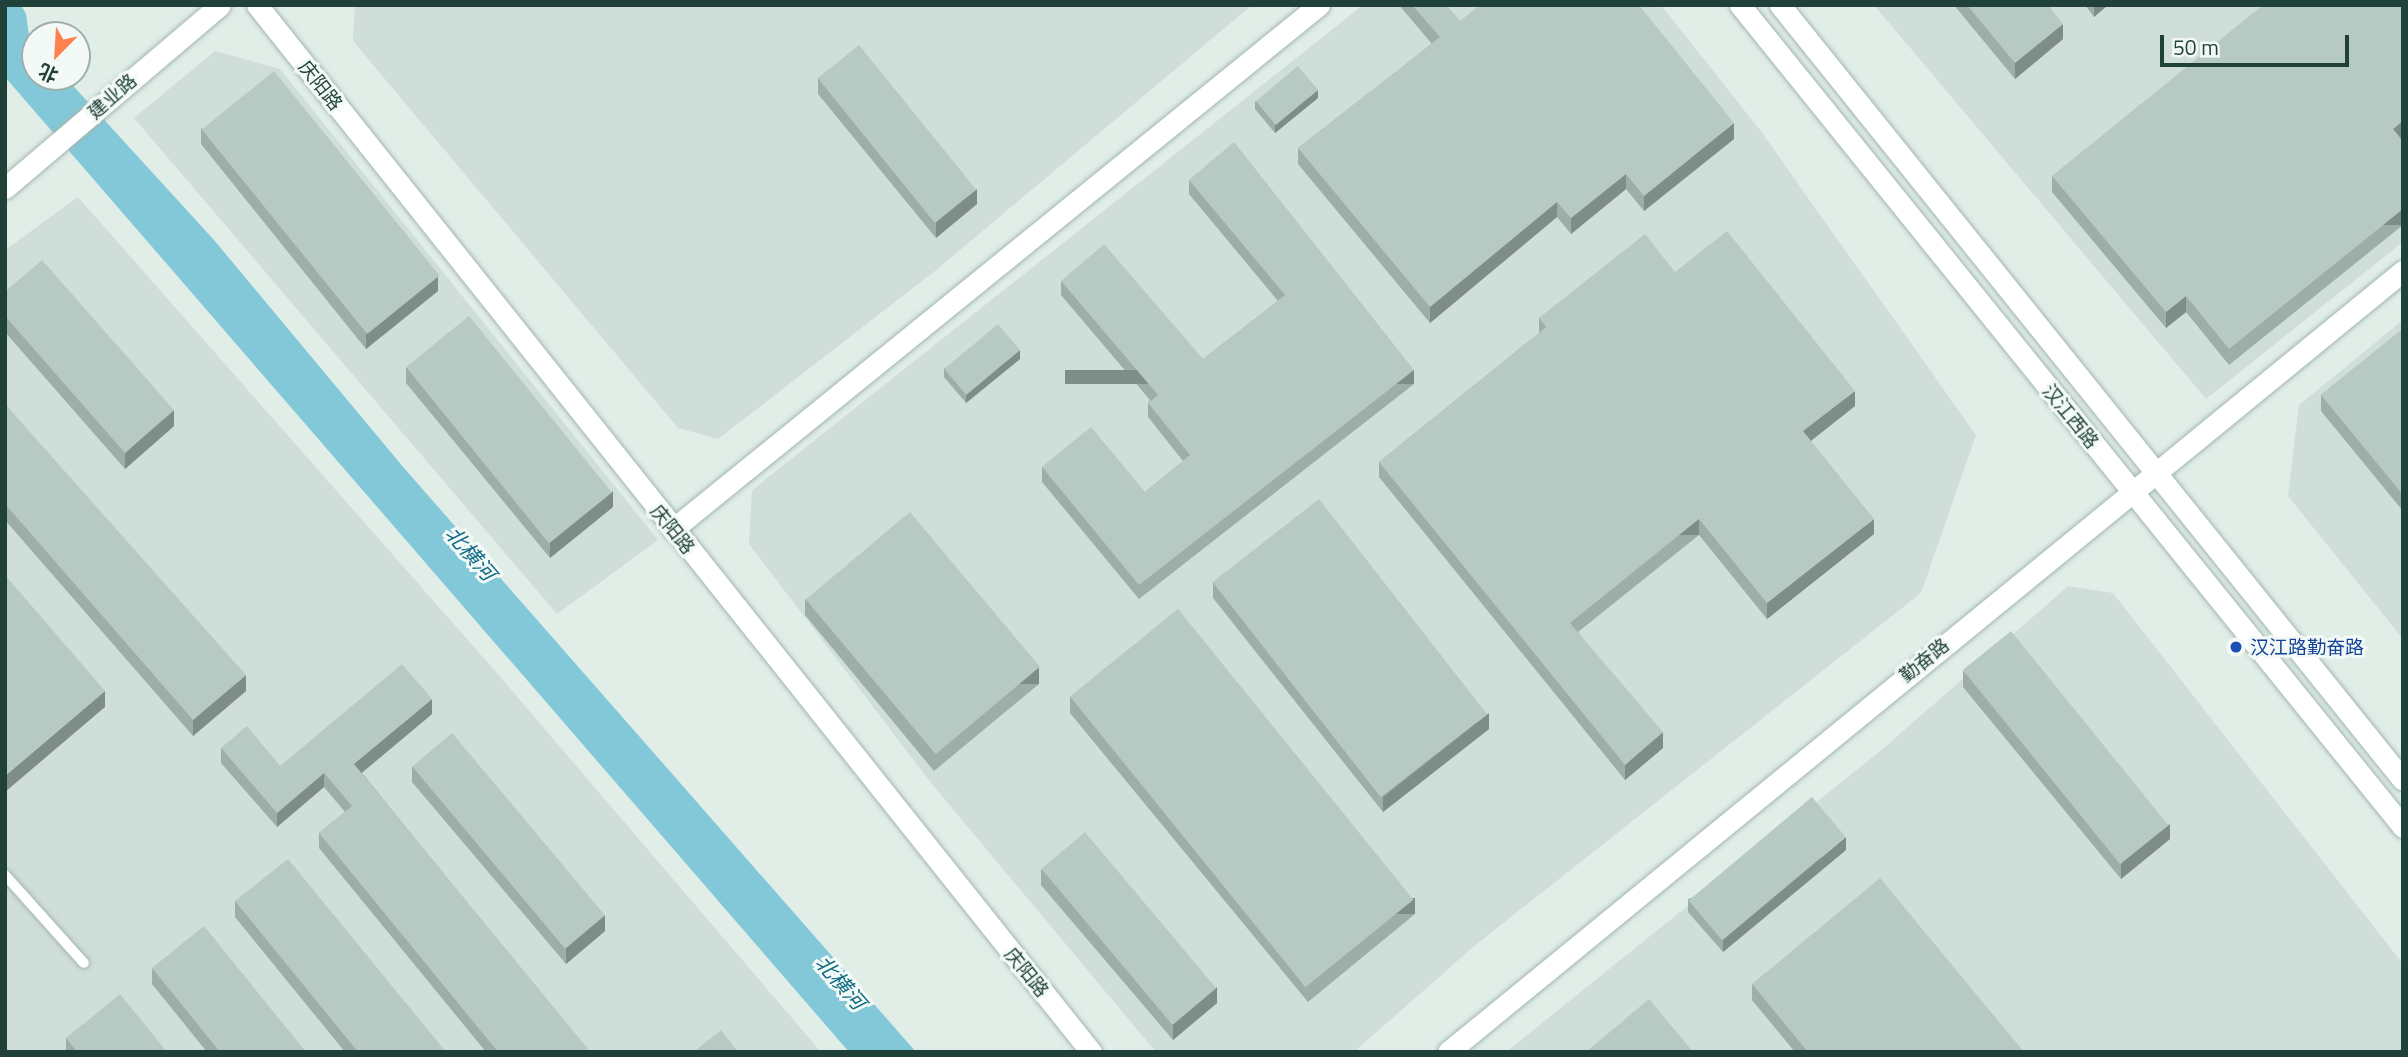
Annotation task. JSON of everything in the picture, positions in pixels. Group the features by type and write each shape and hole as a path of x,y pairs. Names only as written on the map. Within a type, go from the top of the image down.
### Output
{"street":[{"name":"建业路","path":"5,188 220,5"},
{"name":"庆阳路","path":"257,5 1091,1052"},
{"path":"673,529 1319,5"},
{"name":"汉江西路","path":"1740,5 2403,827"},
{"name":"汉江西路","path":"1780,5 2152,472 2403,780"},
{"name":"勤奋路","path":"1448,1052 2152,472 2403,271"}],"lane":[{"path":"5,875 84,963"}],"shaded area":[{"path":"355,5 1252,5 935,271 718,439 678,428 353,41"},
{"path":"1363,5 1661,5 1760,130 1976,435 1921,593 1473,947 1354,1052 1156,1052 931,783 749,544 752,490"},
{"path":"1874,5 2403,5 2403,242 2206,399"},
{"path":"215,51 280,69 658,540 557,614 134,118"},
{"path":"78,197 496,672 821,1052 5,1052 5,250"},
{"path":"2403,320 2403,639 2288,496 2299,405"},
{"path":"2068,586 2113,593 2403,964 2403,1052 1506,1052 1885,747"}],"water":[{"name":"北横河","path":"5,5 21,5 27,21 21,21 21,91 78,91 214,240 404,468 916,1052 849,1052 5,77"}],"building":[{"path":"1412,5 1446,5 1460,21 1480,5 1639,5 1734,123 1644,196 1626,174 1571,218 1557,202 1430,307 1298,148 1440,37"},
{"path":"1967,5 2048,5 2063,24 2015,63"},
{"path":"2263,5 2403,5 2403,121 2393,129 2403,141 2403,209 2229,349 2186,296 2166,312 2052,176"},
{"path":"859,45 976,190 935,223 818,78"},
{"path":"1298,66 1318,90 1276,125 1256,101"},
{"path":"274,71 440,275 367,334 202,130"},
{"path":"1234,142 1414,370 1139,585 1042,467 1091,427 1145,492 1190,455 1148,403 1158,395 1061,281 1104,244 1203,359 1285,295 1189,180"},
{"path":"1727,231 1855,391 1803,431 1874,519 1767,603 1699,519 1570,623 1663,732 1625,765 1379,462 1546,327 1539,318 1645,234 1675,272"},
{"path":"42,260 174,410 125,453 5,316 5,292"},
{"path":"469,316 612,492 549,543 406,367"},
{"path":"998,324 1020,350 966,395 944,369"},
{"path":"2403,329 2403,495 2321,395"},
{"path":"5,404 246,675 193,720 5,504"},
{"path":"1319,499 1487,714 1381,797 1213,582"},
{"path":"910,512 1040,667 936,754 806,599"},
{"path":"5,575 105,691 5,776"},
{"path":"1178,609 1413,900 1305,987 1070,696"},
{"path":"2011,631 2168,825 2120,864 1963,670"},
{"path":"402,664 432,699 354,764 588,1049 585,1052 498,1052 319,833 352,806 324,773 277,813 221,748 247,726 280,766"},
{"path":"452,733 605,915 565,949 412,766"},
{"path":"1812,797 1845,837 1722,940 1689,900"},
{"path":"1085,832 1216,988 1172,1025 1041,869"},
{"path":"288,859 446,1052 358,1052 235,901"},
{"path":"1880,878 2024,1052 1808,1052 1752,984"},
{"path":"204,926 306,1052 220,1052 152,968"},
{"path":"120,994 167,1052 77,1052 66,1038"},
{"path":"1649,999 1693,1052 1586,1052"},
{"path":"721,1030 738,1052 694,1052"}],"place":[{"name":"汉江路勤奋路","path":"2236,647"}]}
